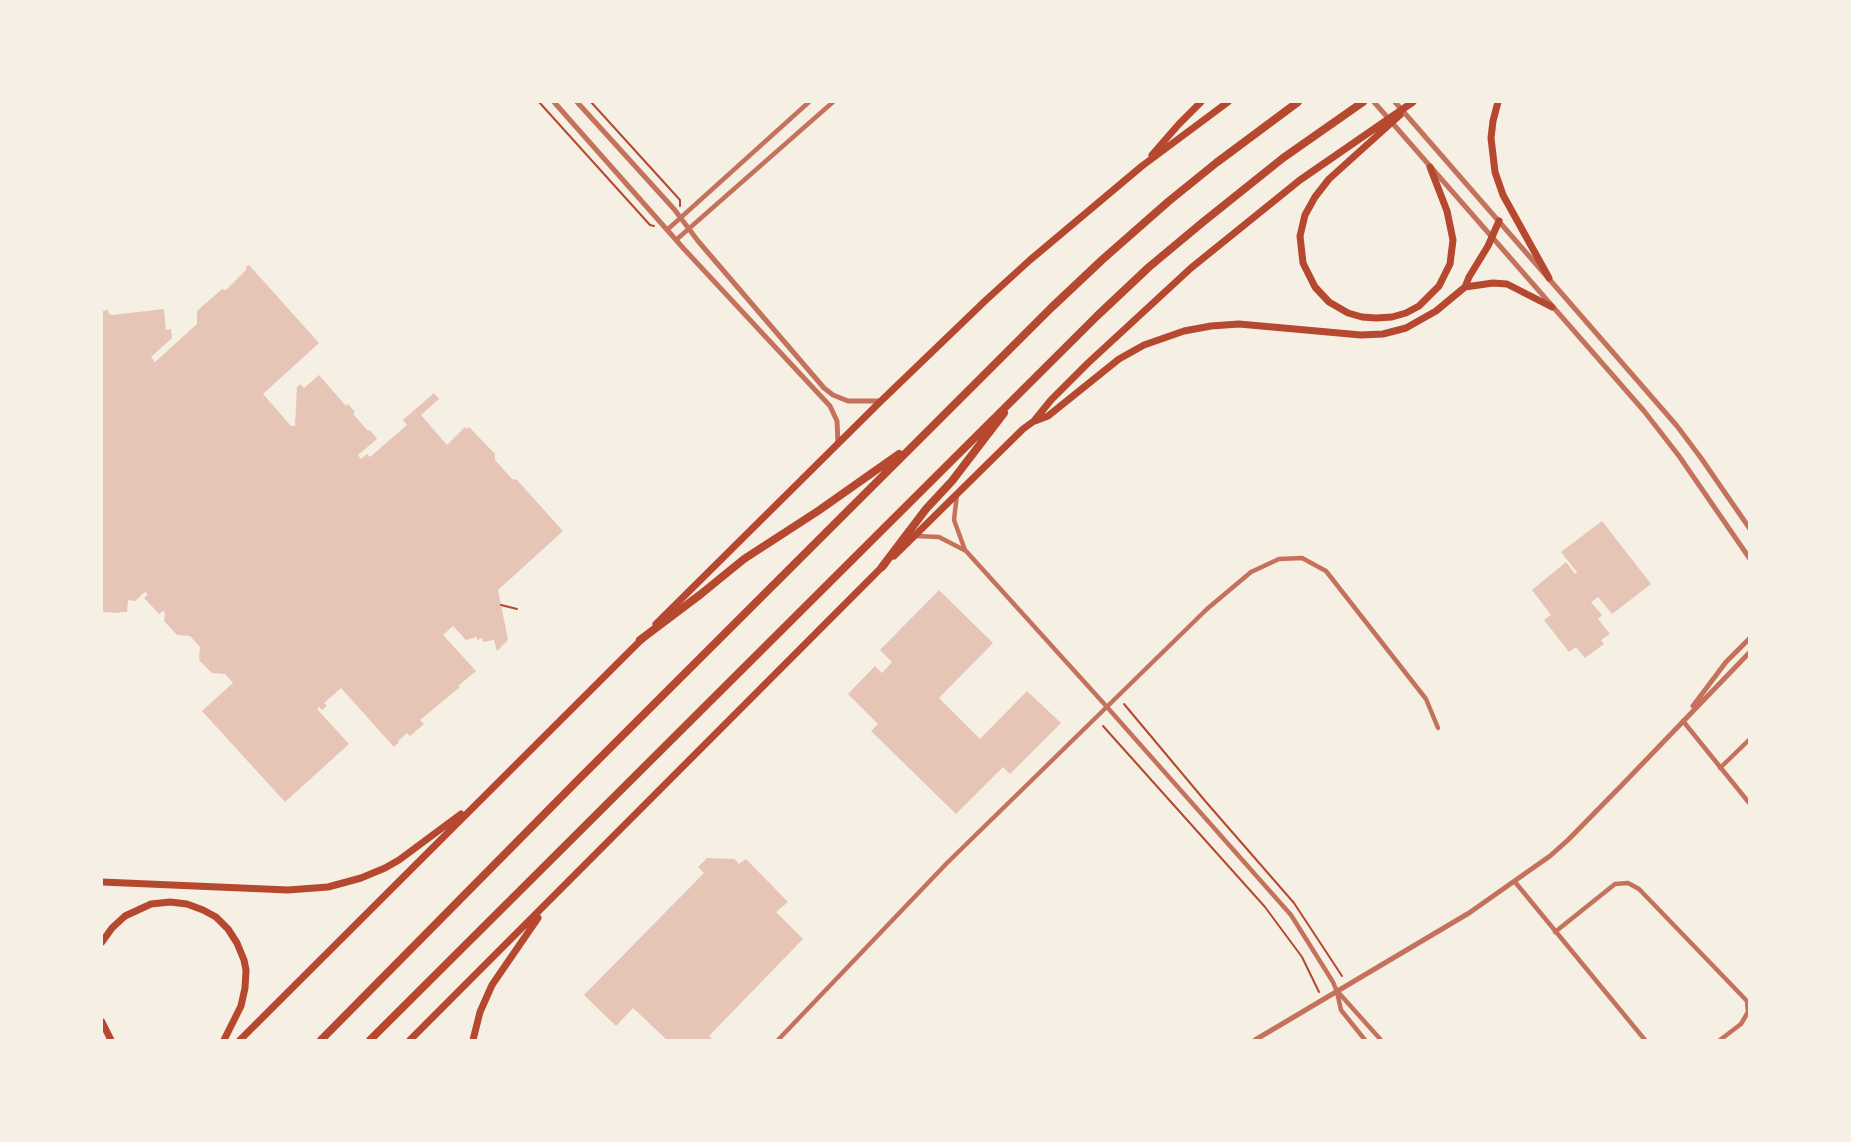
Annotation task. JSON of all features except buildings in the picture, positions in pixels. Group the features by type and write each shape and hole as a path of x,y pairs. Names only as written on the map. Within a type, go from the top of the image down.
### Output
{"highway":[{"path":"321,1041 1042,317 1123,241 1216,163 1298,102"},
{"path":"370,1041 1109,304 1188,234 1265,172 1360,103"},
{"path":"882,567 1026,386"},
{"path":"640,640 744,559 916,442"}],"main road":[{"path":"1142,166 1201,102"},
{"path":"240,1041 640,640 1006,281 1142,166 1228,102"},
{"path":"1034,421 1081,370 1191,268 1283,193 1378,130 1414,102"},
{"path":"1498,102 1491,138 1497,180 1549,278"},
{"path":"1378,130 1329,179 1315,197 1303,221 1300,242 1305,269 1319,292 1334,306 1362,317 1392,317 1419,306 1439,286 1450,264 1453,234 1430,167"},
{"path":"410,1041 1023,429 1048,415 1119,359 1144,345 1201,327 1239,324 1361,335 1383,334 1406,328 1443,306 1465,287 1499,221"},
{"path":"1465,287 1507,284 1552,307"},
{"path":"102,882 297,890 339,885 399,860 480,801"},
{"path":"473,1041 480,1012 492,985 548,903"},
{"path":"102,942 125,916 151,904 187,904 216,918 228,929 237,943 246,970 241,1006 224,1041"},
{"path":"102,1022 111,1041"}],"street":[{"path":"554,102 667,230 830,406 837,421 838,444"},
{"path":"578,102 681,217 829,392 848,401 881,401"},
{"path":"667,230 809,102"},
{"path":"677,240 832,102"},
{"path":"1374,102 1659,430 1749,559"},
{"path":"1395,102 1687,438 1749,528"},
{"path":"957,495 954,520 966,551"},
{"path":"915,536 939,537 966,551 1282,905 1302,932 1337,992 1381,1041"},
{"path":"778,1041 947,863 1207,609 1251,572 1279,559 1302,558 1326,571 1426,699 1438,728"},
{"path":"1683,721 1712,680 1749,638"},
{"path":"1255,1041 1459,919 1542,862 1567,841 1749,652"},
{"path":"1683,721 1749,804"},
{"path":"1720,768 1749,739"},
{"path":"1514,881 1645,1041"},
{"path":"1555,932 1615,884 1628,883 1639,889 1747,1000 1748,1012 1741,1024 1720,1041"},
{"path":"1337,992 1341,1010 1365,1041"}],"path":[{"path":"539,102 650,225"},
{"path":"591,102 680,200"},
{"path":"501,605 517,609"},
{"path":"1124,704 1294,903 1342,976"},
{"path":"1103,726 1265,907 1302,957 1319,992"}]}
